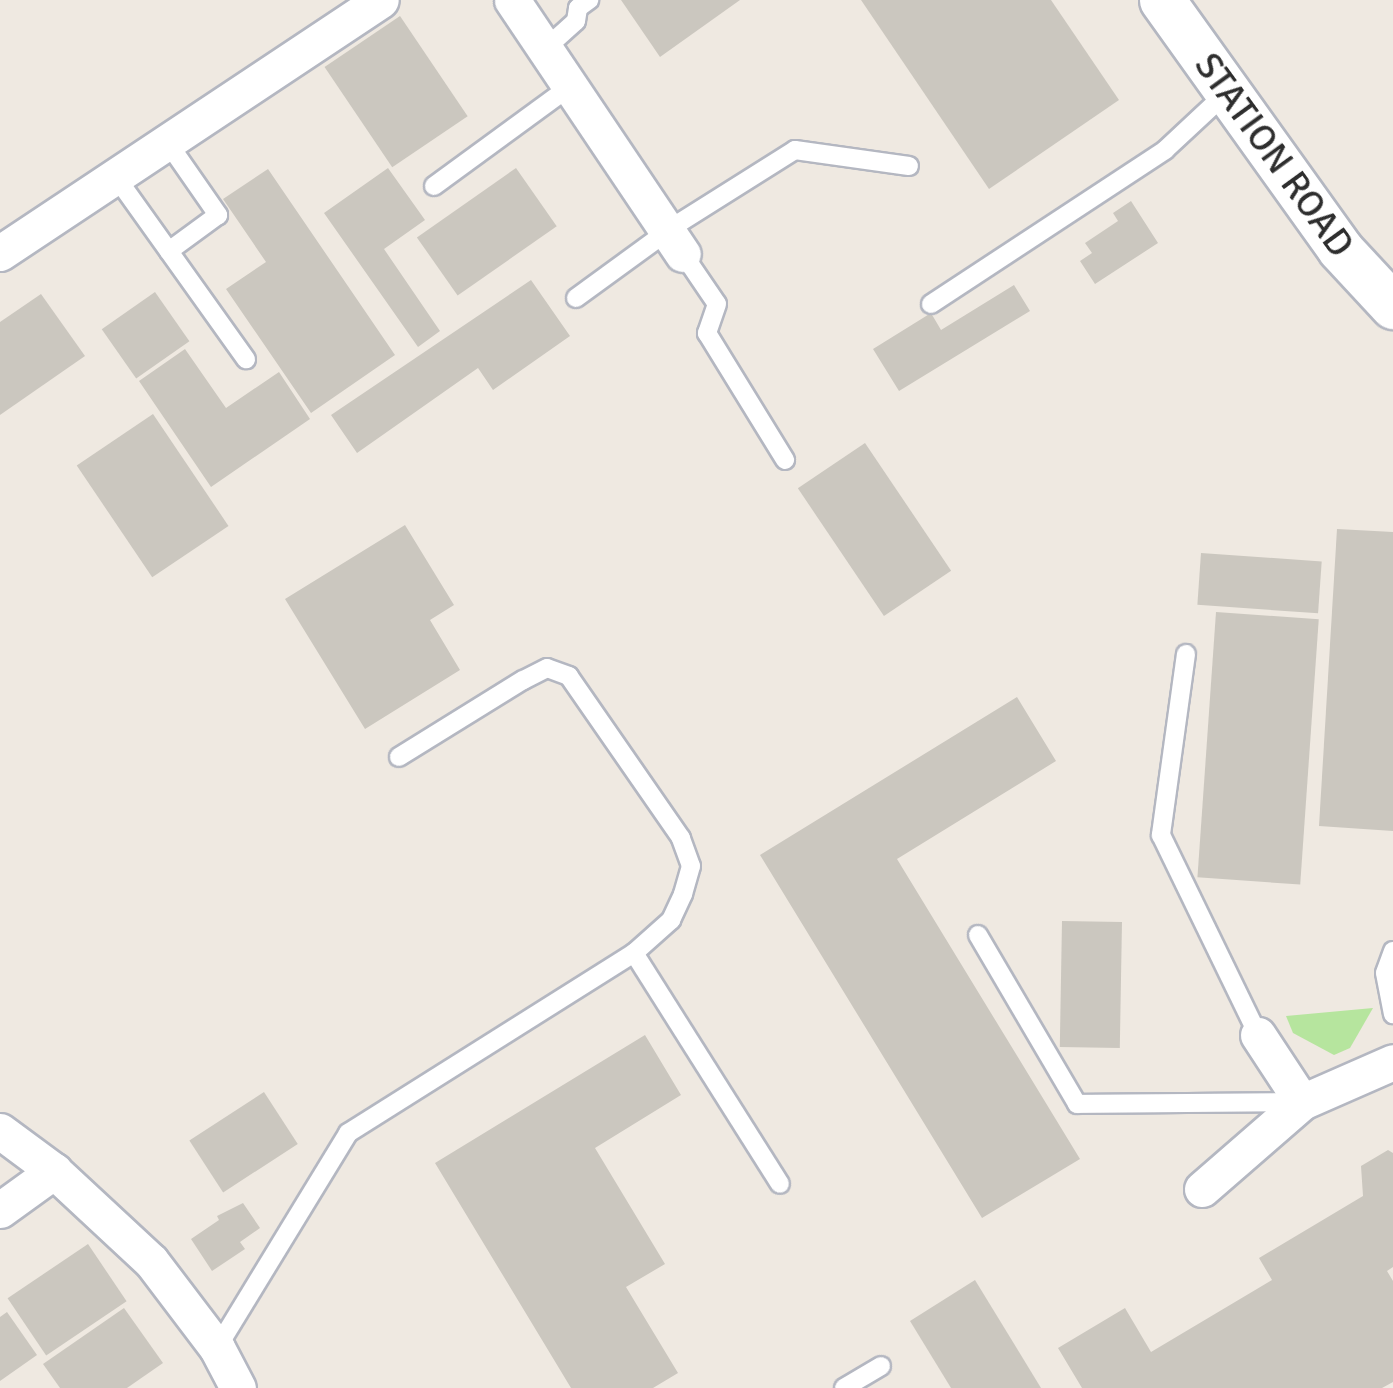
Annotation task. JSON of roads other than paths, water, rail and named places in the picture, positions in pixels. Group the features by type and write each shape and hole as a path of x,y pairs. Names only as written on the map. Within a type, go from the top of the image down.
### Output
{"street":[{"path":"0,253 380,0"},
{"path":"512,0 676,243"},
{"name":"STATION ROAD","path":"1162,0 1340,249 1393,306"},
{"path":"1258,1035 1302,1102"},
{"path":"1202,1188 1302,1102 1393,1062"},
{"path":"0,1131 54,1171 151,1261 217,1348 238,1388"},
{"path":"0,1210 54,1171"}],"lane":[{"path":"546,48 576,21 578,8 589,0"},
{"path":"434,186 572,86"},
{"path":"931,304 1165,150 1226,93"},
{"path":"168,143 218,215 169,251"},
{"path":"576,298 676,243 795,150 909,166"},
{"path":"116,177 246,359"},
{"path":"676,243 716,304 707,333 785,460"},
{"path":"1186,654 1160,835 1258,1035"},
{"path":"217,1348 348,1133 634,952 671,920 691,866 681,838 595,707 570,676 547,668 399,757"},
{"path":"978,936 1076,1104 1302,1102"},
{"path":"1393,951 1385,973 1393,1014"},
{"path":"634,952 780,1184"},
{"path":"844,1388 881,1366"}]}
